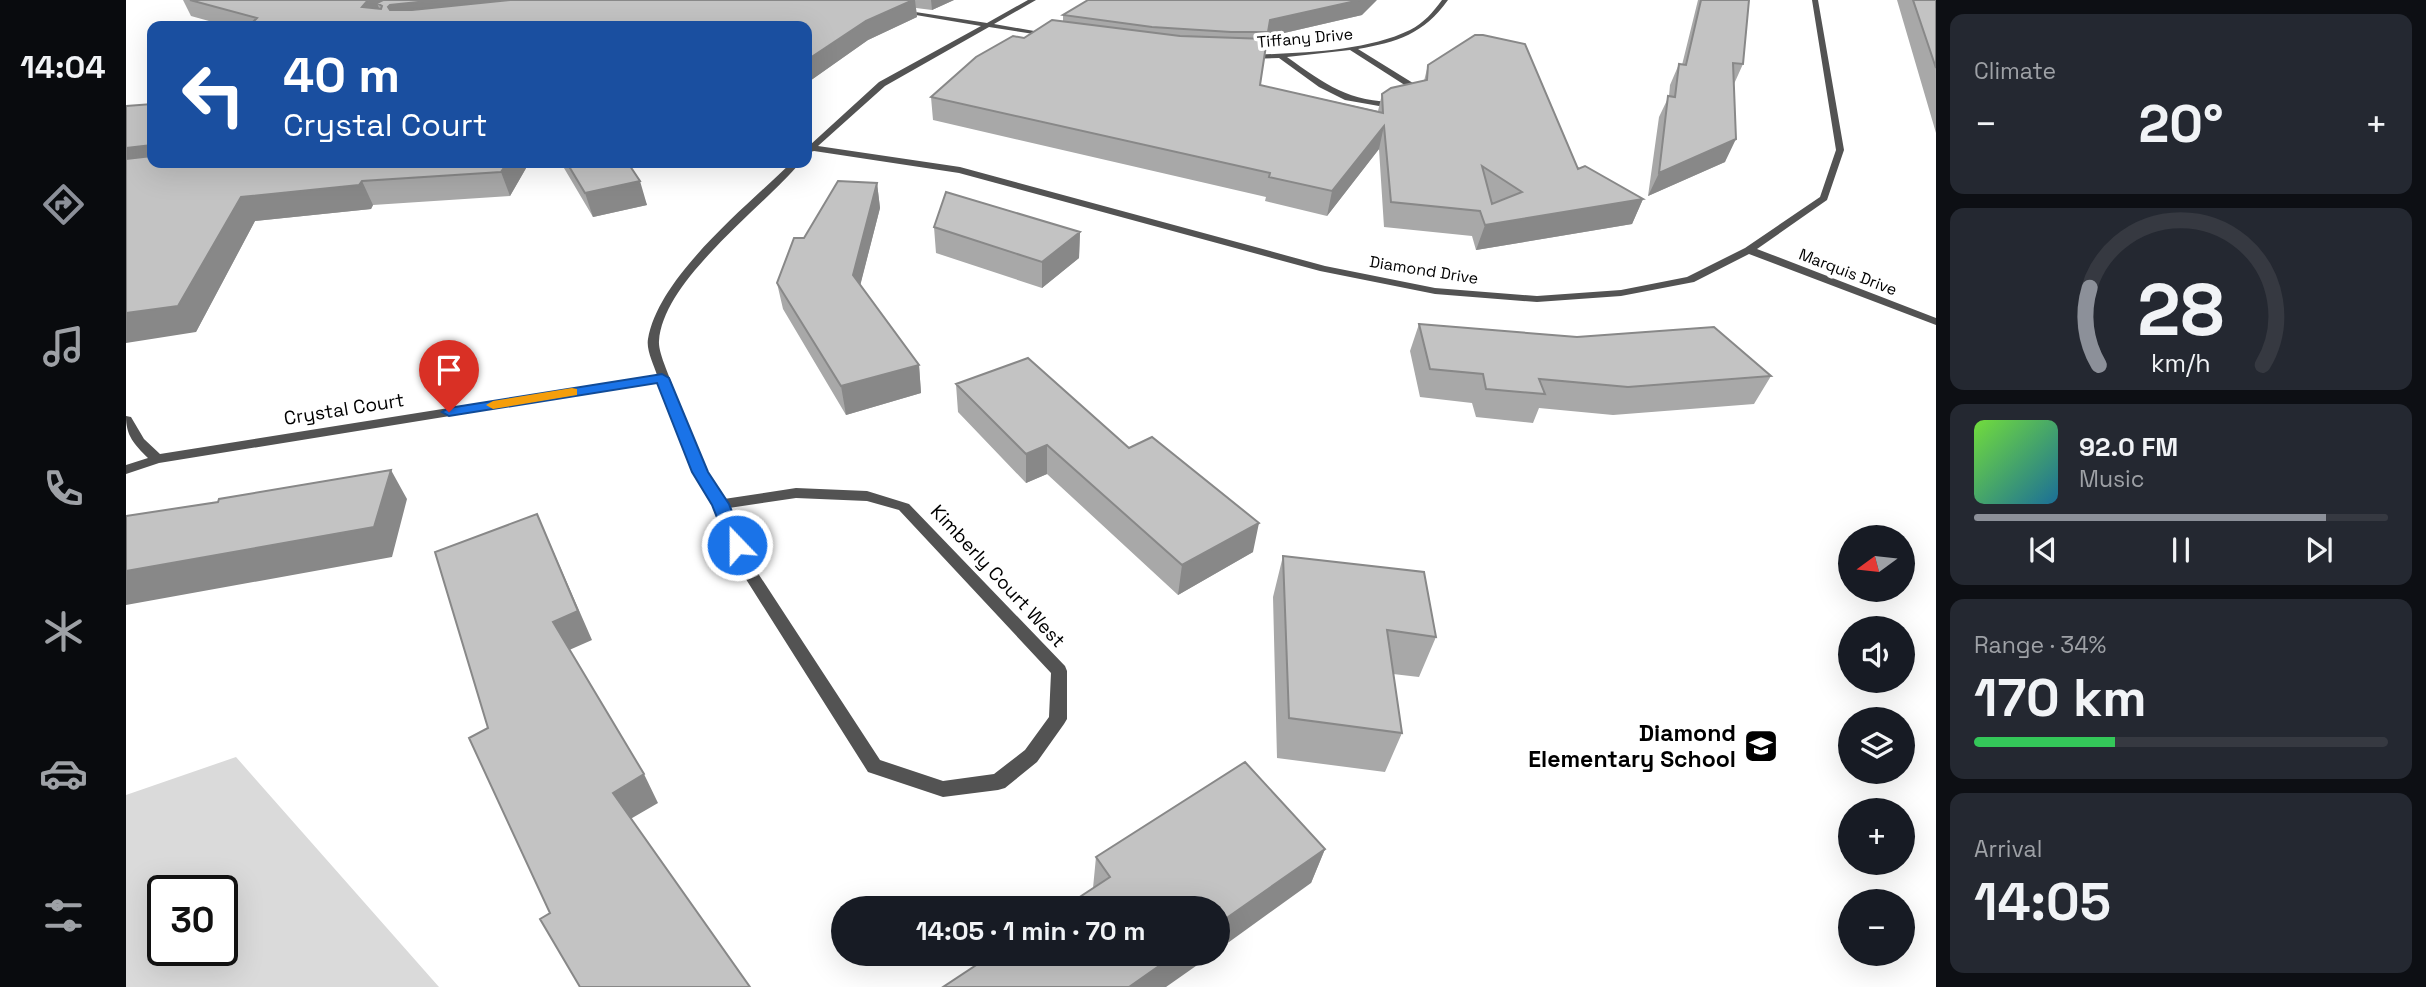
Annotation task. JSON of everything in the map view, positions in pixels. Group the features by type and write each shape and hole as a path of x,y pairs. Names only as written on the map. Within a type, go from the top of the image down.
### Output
{"street":[{"path":"812,145 882,84 1032,0"},
{"name":"Tiffany Drive","path":"1237,57 1353,49 1417,29 1428,22 1445,0"},
{"name":"Diamond Drive","path":"812,150 960,170 1324,269 1434,291 1537,299 1621,293 1690,280 1749,250 1824,198 1840,149 1815,0"},
{"path":"886,8 1061,37"},
{"path":"1281,56 1335,94 1357,103 1406,103 1418,97 1418,90 1408,82 1353,49"},
{"name":"Kimberly Court West","path":"720,504 796,493 867,496 904,507 1059,671 1058,719 1031,756 998,782 943,789 874,766 745,565 720,504 700,472 662,378 653,342 664,304 701,256 791,168"},
{"name":"Marquis Drive","path":"1749,250 1936,322"},
{"name":"Crystal Court","path":"126,470 157,459 662,378"},
{"path":"126,420 139,442 157,459"}],"shaded area":[{"path":"236,757 439,987 126,987 126,795"}],"building":[{"path":"190,0 368,0 362,7 381,9 382,6 377,3 383,0 437,0 388,7 390,10 412,10 510,0 913,0 866,21 812,57 812,21 254,21 257,18"},
{"path":"1088,0 1360,0 1270,20 1268,32 1231,32 1152,27 1063,15"},
{"path":"1701,0 1749,0 1743,64 1733,63 1736,139 1659,173 1668,96 1675,97 1679,64 1686,65"},
{"path":"1913,0 1936,0 1936,68"},
{"path":"1052,20 1180,36 1267,39 1260,85 1383,113 1382,94 1391,88 1427,80 1428,65 1475,35 1525,44 1578,169 1585,166 1643,199 1485,225 1480,211 1391,202 1384,126 1332,191 1269,177 1270,173 931,97 976,57 1013,36 1024,38","holes":["1482,166 1522,192 1492,204"]},
{"path":"147,104 147,146 126,148 126,106"},
{"path":"147,157 147,168 504,168 501,172 362,181 359,185 241,197 178,306 126,313 126,159"},
{"path":"570,168 631,168 640,181 585,193"},
{"path":"838,181 877,183 853,275 919,365 841,386 777,283 794,238 804,238"},
{"path":"946,192 1080,232 1042,262 934,227"},
{"path":"1419,324 1577,337 1714,327 1771,376 1628,387 1539,379 1545,394 1486,389 1483,374 1430,369"},
{"path":"1028,358 1129,448 1152,437 1259,523 1182,565 1047,445 1026,454 956,384"},
{"path":"391,470 374,527 126,571 126,516"},
{"path":"537,514 578,611 553,622 644,774 613,793 750,987 580,987 540,919 550,913 469,738 488,728 435,552"},
{"path":"1283,556 1424,572 1436,637 1387,630 1402,733 1289,718"},
{"path":"1245,762 1325,849 1230,916 1230,896 1081,896 1110,877 1096,857"},
{"path":"975,966 1159,966 1129,987 943,987"}],"slow traffic":[{"path":"493,405 572,392"}],"place":[{"name":"Diamond Elementary School","path":"1761,746"}],"route":[{"path":"449,412 662,378 700,472 720,504 737,545"}]}
